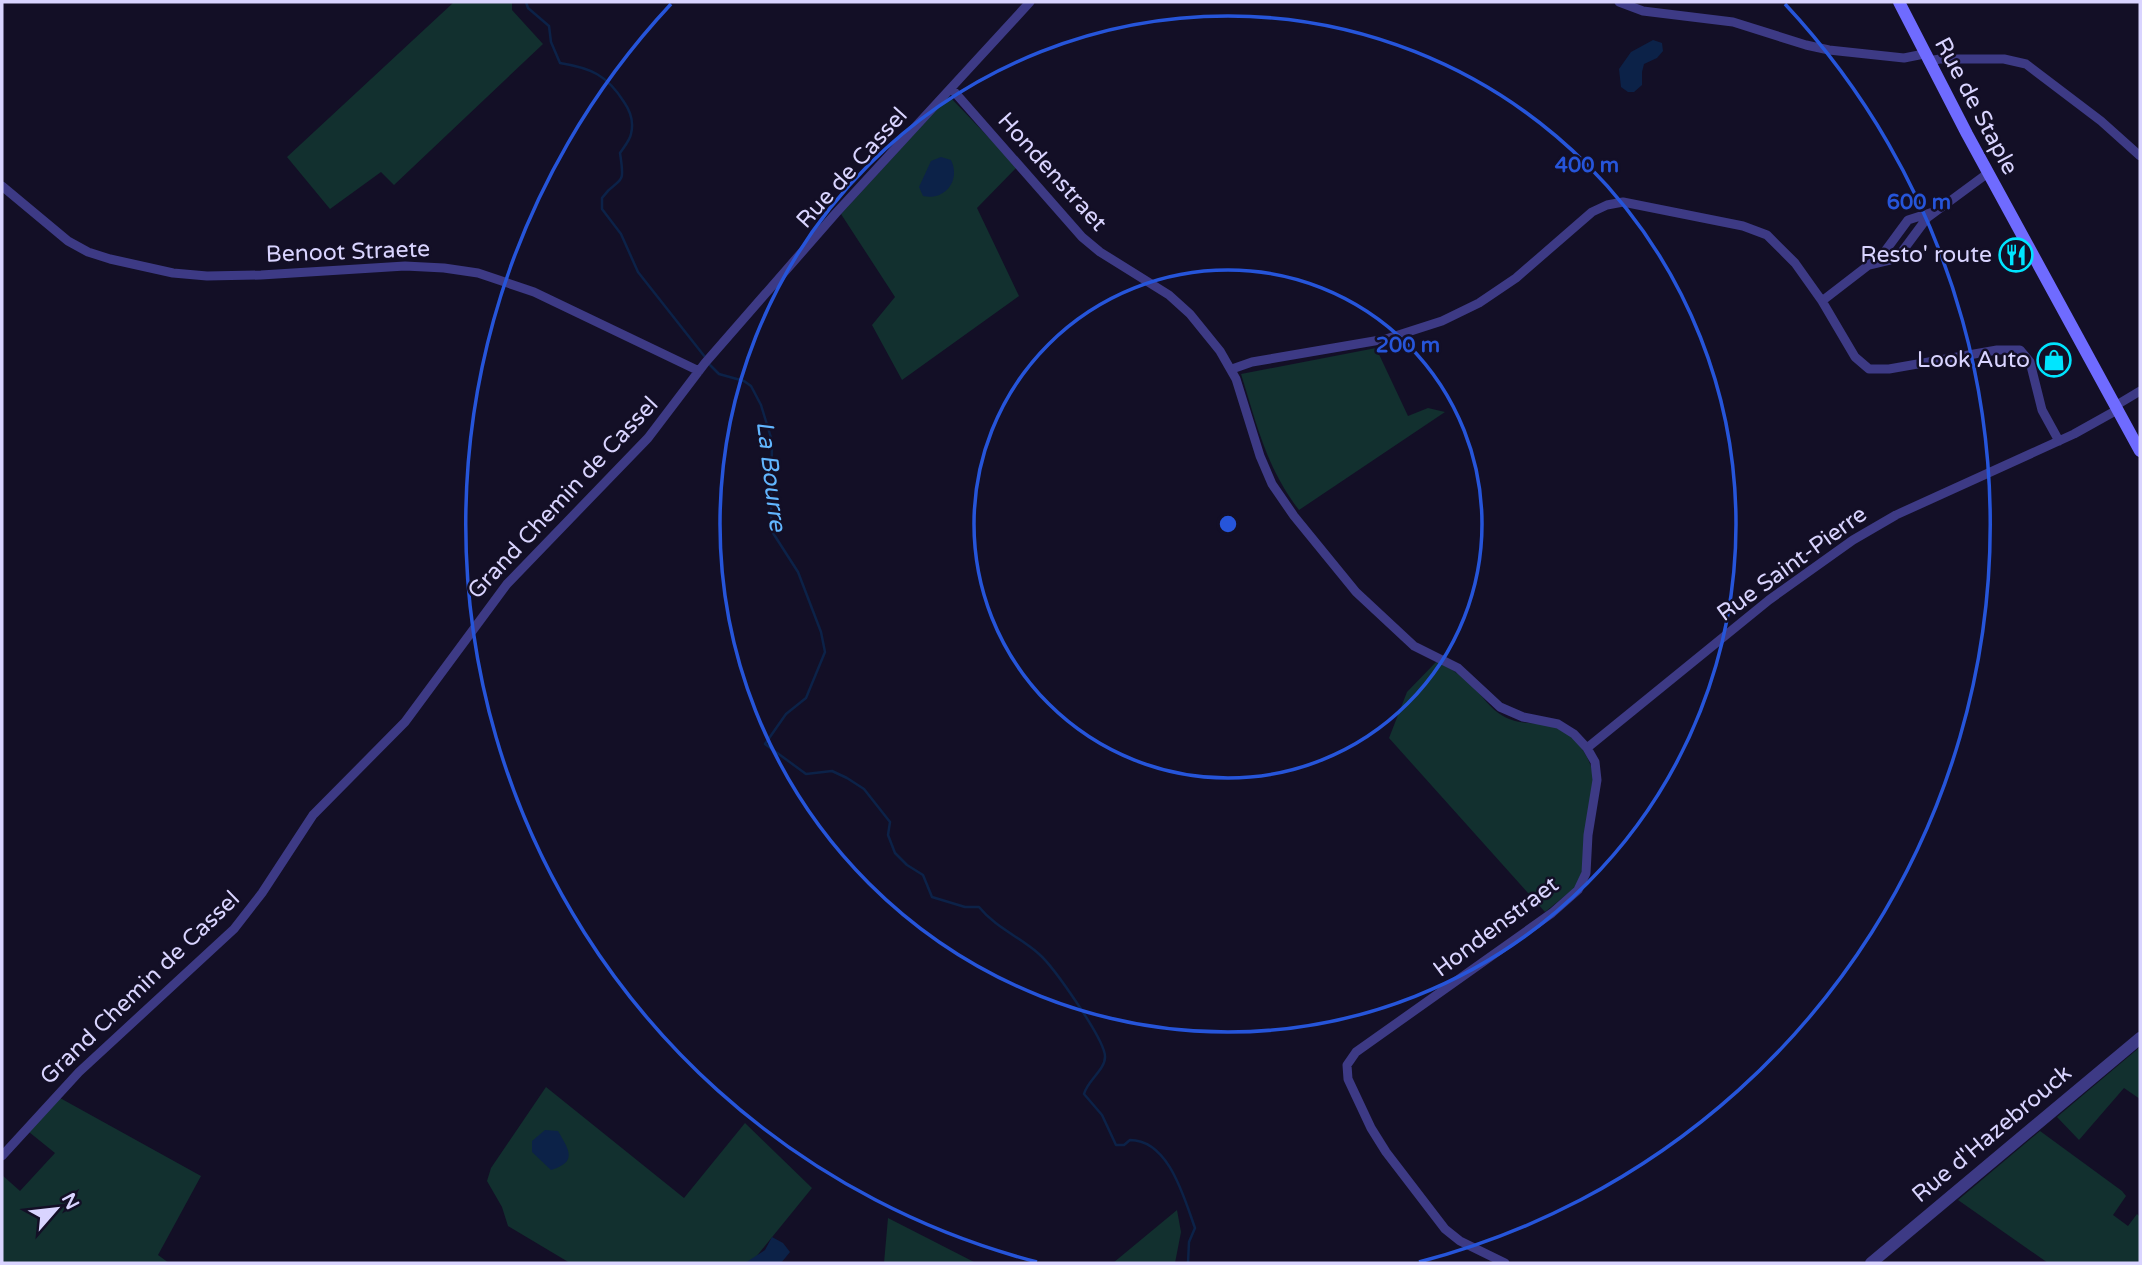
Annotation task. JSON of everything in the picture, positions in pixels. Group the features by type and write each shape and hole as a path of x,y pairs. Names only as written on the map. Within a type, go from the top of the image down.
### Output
{"main road":[{"name":"Rue de Staple","path":"1899,2 1926,58 2019,229 2051,274 2091,348 2114,405 2140,451"}],"street":[{"name":"Rue de Cassel","path":"705,364 836,212 1030,2"},
{"path":"1619,2 1643,11 1733,22 1821,48 1904,58 1999,59 2026,64 2101,121 2140,156"},
{"name":"Hondenstraet","path":"951,88 1082,237 1100,252 1151,282 1178,302 1200,325 1232,369 1260,456 1272,484 1294,516 1356,592 1414,646 1458,668 1500,707 1516,715 1558,724 1587,748 1595,762 1597,780 1588,835 1586,873 1580,887 1558,909 1356,1052 1347,1065 1348,1079 1378,1140 1435,1219 1460,1241 1505,1263"},
{"path":"1869,265 1889,260 1901,253 1920,225 1988,173"},
{"name":"Benoot Straete","path":"2,186 68,241 88,252 110,259 173,273 207,276 405,266 478,273 534,292 705,364"},
{"path":"1232,369 1252,362 1393,338 1442,321 1479,303 1516,278 1592,212 1618,202 1642,204 1762,232 1786,252 1822,300 1855,357 1869,369 1889,369 1997,350 2017,349 2023,352 2032,368 2042,410 2059,441"},
{"path":"1822,300 1886,250 1908,220 1935,212"},
{"name":"Grand Chemin de Cassel","path":"2,1156 65,1086 234,929 257,900 313,815 400,728 499,593 648,438 705,364"},
{"name":"Rue Saint-Pierre","path":"1587,748 1769,600 1853,540 1905,510 2059,441 2140,391"},
{"name":"Rue d'Hazebrouck","path":"1871,1263 2140,1038"}],"green space":[{"path":"454,2 512,2 512,10 543,44 394,185 381,172 330,209 287,157"},
{"path":"949,96 1017,167 977,208 1019,296 902,380 872,325 895,297 841,214"},
{"path":"1376,348 1408,416 1428,408 1445,412 1299,510 1270,462 1241,374"},
{"path":"1437,661 1464,678 1498,713 1509,719 1560,729 1574,739 1589,760 1594,777 1581,878 1577,886 1545,912 1389,738 1407,692"},
{"path":"2140,1047 2140,1099 2124,1088 2079,1140 2057,1117"},
{"path":"546,1087 684,1198 745,1123 812,1188 751,1263 570,1263 508,1226 502,1207 487,1181 491,1168"},
{"path":"60,1098 201,1176 158,1255 169,1263 2,1263 2,1175 20,1191 55,1153 29,1132"},
{"path":"2040,1131 2126,1196 2113,1215 2128,1226 2137,1214 2140,1217 2140,1263 2048,1263 1958,1200"},
{"path":"1177,1210 1181,1232 1175,1263 1113,1263"},
{"path":"888,1218 976,1263 884,1263"}],"water":[{"path":"1653,40 1662,43 1663,51 1657,58 1644,64 1642,85 1634,92 1628,92 1621,87 1619,69 1631,52"},
{"path":"941,157 951,160 954,167 952,181 944,192 931,197 923,196 919,187 931,161"},
{"path":"545,1130 558,1131 569,1155 565,1163 551,1170 532,1152 532,1141"},
{"path":"772,1237 783,1243 790,1252 781,1263 745,1263 765,1250"}],"waterway":[{"name":"La Bourre","path":"526,2 528,8 549,26 551,42 560,63 581,67 597,74 618,93 628,110 632,130 620,153 621,178 602,198 602,209 621,234 638,272 705,357"},
{"name":"La Bourre","path":"708,363 719,374 744,381 751,386 761,405 772,441 773,533 798,572 821,632 825,652 806,698 786,714 765,744 806,774 832,771 864,789 890,822 888,835 895,853 923,875 932,897 965,907 979,907 993,921 1046,961 1078,1004 1103,1048 1104,1062 1084,1094 1102,1115 1116,1145 1124,1145 1130,1140 1144,1143 1155,1150 1165,1160 1180,1187 1195,1228 1189,1242 1188,1263"}],"place":[{"name":"Resto' route","path":"2016,255"},
{"name":"Look Auto","path":"2054,360"}]}
